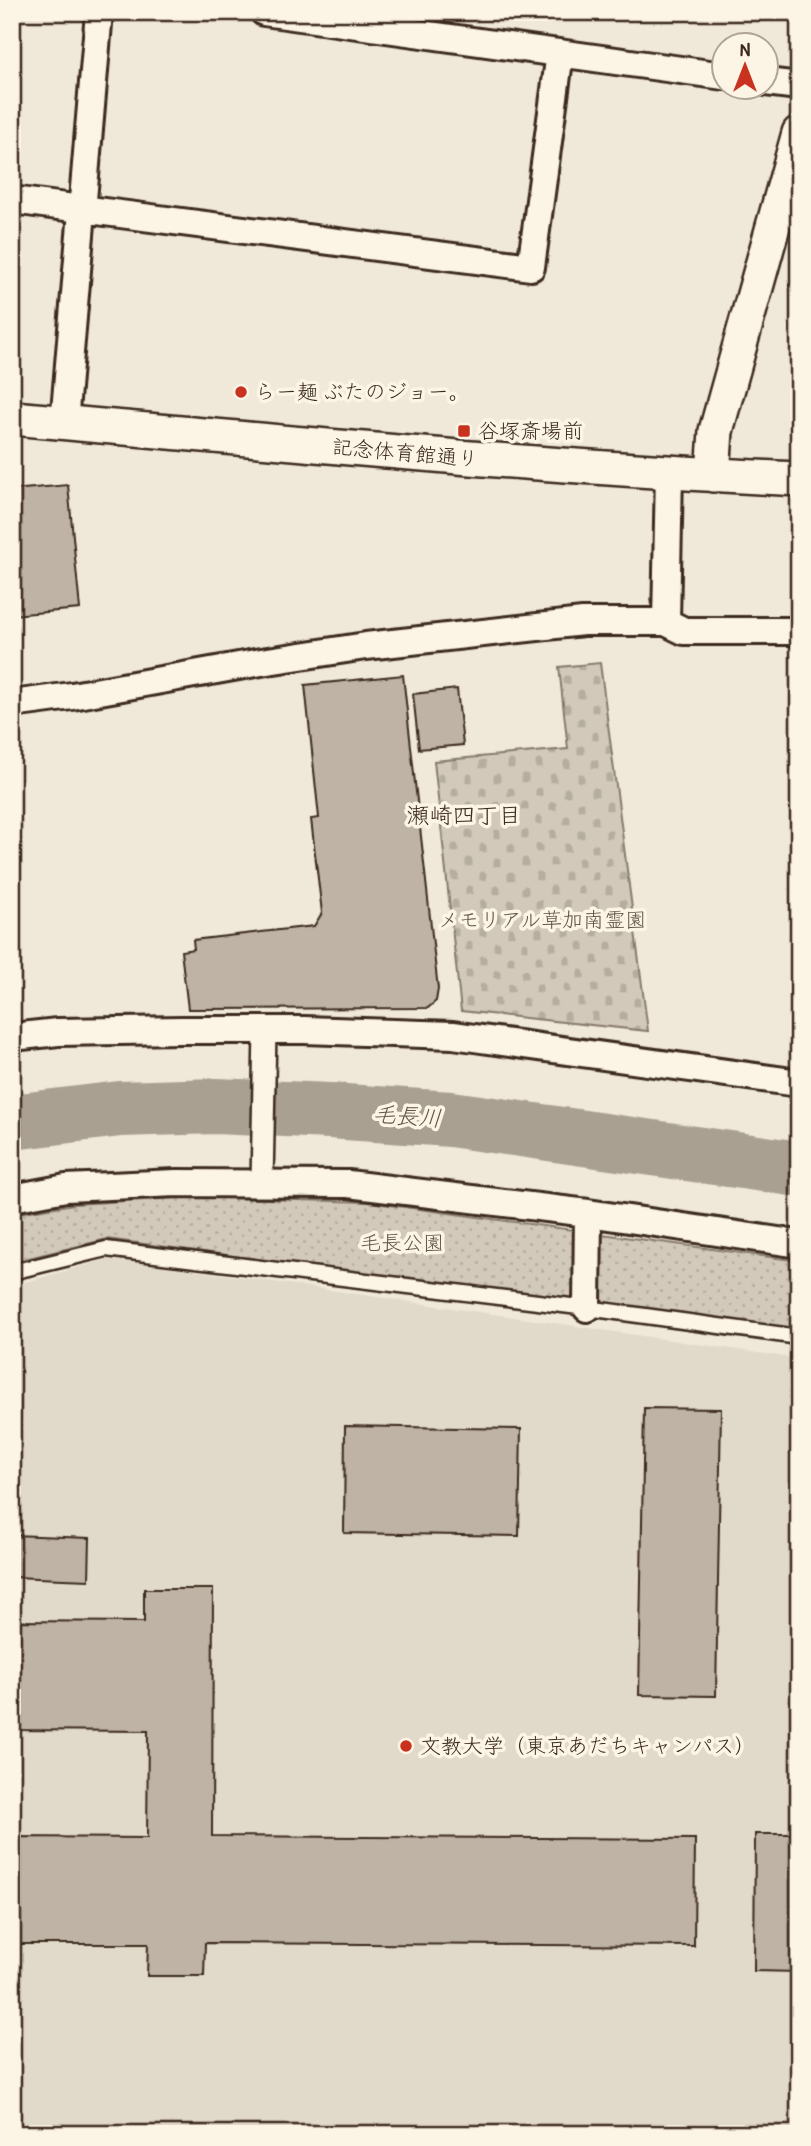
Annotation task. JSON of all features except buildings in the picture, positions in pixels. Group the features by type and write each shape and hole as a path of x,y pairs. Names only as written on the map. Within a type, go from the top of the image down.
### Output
{"street":[{"path":"64,423 99,12"},
{"path":"264,12 441,24 560,53 710,74"},
{"path":"12,200 531,267 560,53"},
{"path":"780,84 799,86"},
{"path":"713,475 716,430 799,133"},
{"name":"記念体育館通り","path":"12,418 381,451 669,473 799,479"},
{"path":"666,622 669,473"},
{"path":"12,704 366,646 583,622 666,622 684,631 799,631"},
{"path":"12,1037 58,1032 265,1036 453,1035 799,1083"},
{"path":"262,1172 265,1036"},
{"path":"12,1198 66,1188 176,1183 262,1172 588,1213 799,1244"},
{"path":"587,1308 588,1213"}],"lane":[{"path":"12,1272 106,1249 799,1337"}],"shaded area":[{"name":"文教大学（東京あだちキャンパス）","path":"111,1258 799,1359 799,2134 12,2134 12,1286"}],"green space":[{"name":"メモリアル草加南霊園","path":"600,663 648,1031 461,1011 434,761 568,749 559,667"},
{"name":"毛長公園","path":"197,1197 368,1202 799,1261 799,1332 107,1239 12,1262 12,1214 74,1204"}],"waterway":[{"name":"毛長川","path":"12,1122 120,1109 216,1106 330,1111 451,1119 799,1169"}],"place":[{"name":"らー麺 ぶたのジョー。","path":"241,392"},
{"name":"谷塚斎場前","path":"464,431"},
{"name":"文教大学（東京あだちキャンパス）","path":"406,1746"}],"district":[{"name":"瀬崎四丁目","path":"464,815"}]}
